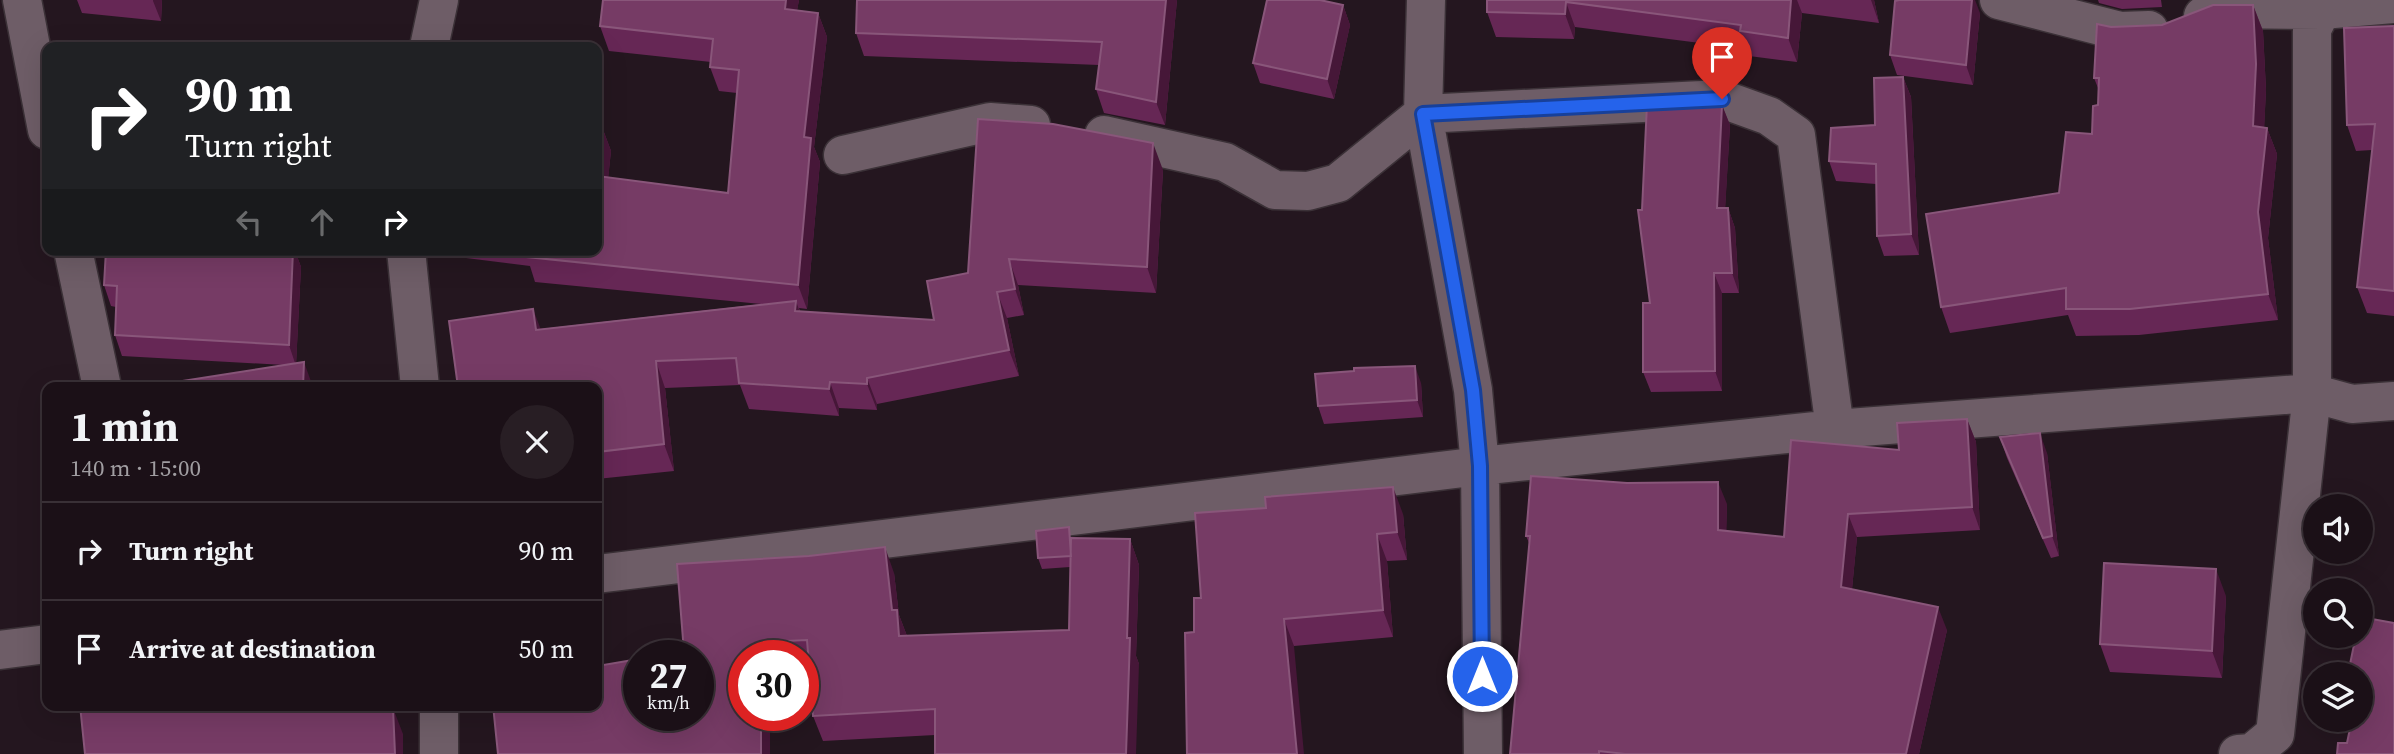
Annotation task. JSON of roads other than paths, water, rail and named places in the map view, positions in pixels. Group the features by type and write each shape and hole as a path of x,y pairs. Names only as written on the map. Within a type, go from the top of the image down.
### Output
{"street":[{"path":"22,0 42,104"},
{"path":"430,42 439,0"},
{"path":"1426,0 1423,114 1473,390 1480,466 1483,754"},
{"path":"1999,0 2120,31 2170,29 2218,9 2322,10 2394,4"},
{"path":"2238,754 2252,753 2275,734 2312,393 2312,29 2322,10"},
{"path":"843,155 990,122 1064,128 1129,139 1225,162 1275,190 1308,191 1338,183 1423,114 1722,99 1769,116 1796,135 1835,429"},
{"path":"74,256 101,382"},
{"path":"407,256 419,382"},
{"path":"602,573 1480,466 1835,429 2312,393 2352,404 2394,401"},
{"path":"0,650 42,645"},
{"path":"439,711 439,754"}]}
